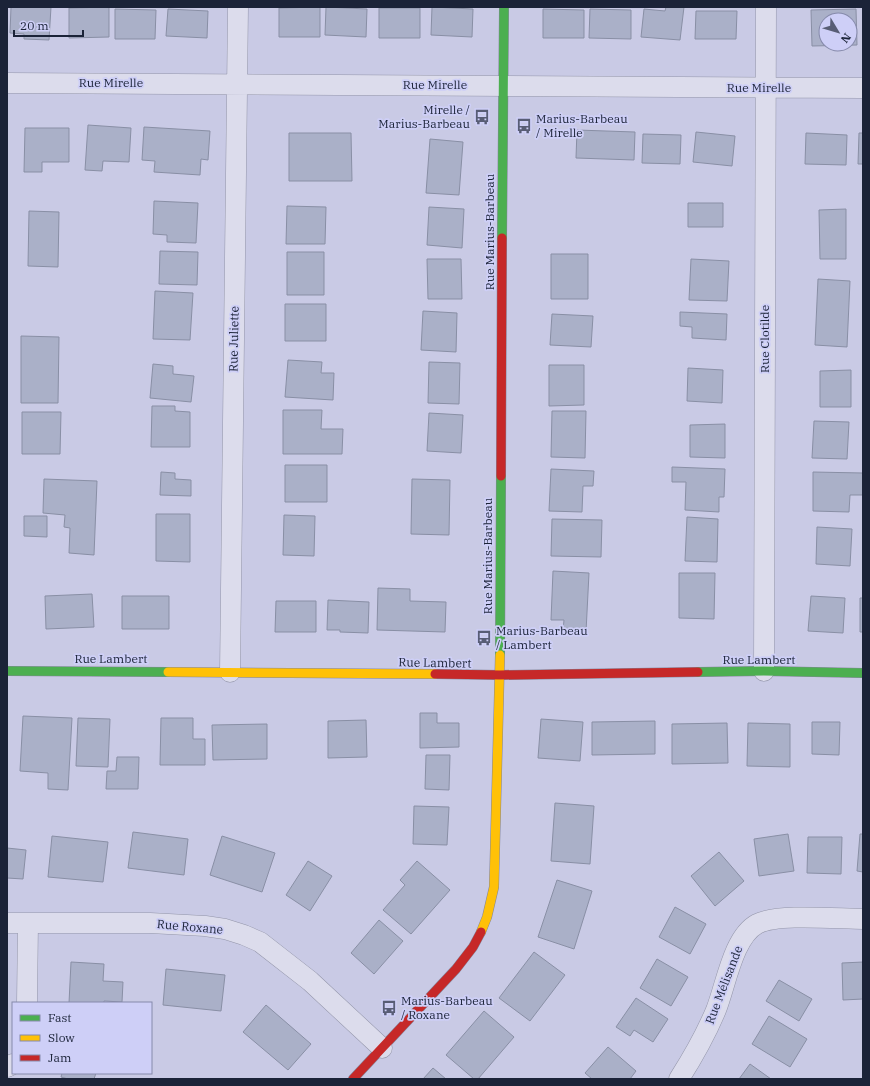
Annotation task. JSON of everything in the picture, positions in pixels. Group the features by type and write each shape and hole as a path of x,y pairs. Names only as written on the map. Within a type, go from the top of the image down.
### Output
{"street":[{"name":"Rue Juliette","path":"230,672 238,7"},
{"name":"Rue Marius-Barbeau","path":"353,1079 456,969 470,951 481,933 489,912 494,888 496,861 500,676 504,7"},
{"name":"Rue Clotilde","path":"764,671 766,7"},
{"name":"Rue Mirelle","path":"7,83 863,88"},
{"name":"Rue Lambert","path":"7,671 230,672 500,676 764,671 863,673"},
{"name":"Rue Mélisande","path":"679,1079 698,1048 716,1009 738,945 746,934 757,924 785,918 863,919"},
{"name":"Rue Roxane","path":"7,923 150,923 212,927 225,929 244,935 260,942 310,981 382,1048"},
{"path":"27,1002 28,923"}],"building":[{"path":"11,7 51,7 49,40 24,39 24,34 10,33"},
{"path":"109,7 109,37 69,38 69,8"},
{"path":"320,7 320,37 279,37 279,8"},
{"path":"326,7 367,9 366,37 325,35"},
{"path":"432,7 473,9 472,37 431,35"},
{"path":"666,7 684,7 680,40 641,37 644,9 665,11"},
{"path":"379,8 420,8 420,38 379,38"},
{"path":"115,9 156,10 155,39 115,39"},
{"path":"168,9 208,11 207,38 166,36"},
{"path":"543,9 584,10 584,38 543,38"},
{"path":"590,9 631,10 631,39 589,38"},
{"path":"856,9 856,12 818,12 818,46 812,46 811,10"},
{"path":"696,11 737,11 736,39 695,39"},
{"path":"88,125 131,128 129,162 103,161 102,171 85,170"},
{"path":"144,127 210,131 208,160 201,159 200,175 154,172 155,161 142,160"},
{"path":"25,128 69,128 69,162 42,162 42,172 24,172"},
{"path":"577,130 635,132 634,160 576,158"},
{"path":"696,132 735,136 732,166 693,162"},
{"path":"289,133 351,133 352,181 289,181"},
{"path":"806,133 847,135 846,165 805,164"},
{"path":"859,133 863,133 863,164 858,164"},
{"path":"643,134 681,135 680,164 642,163"},
{"path":"430,139 463,142 459,195 426,193"},
{"path":"154,201 198,203 196,243 167,242 167,235 153,234"},
{"path":"688,203 723,203 723,227 688,227"},
{"path":"287,206 326,207 325,244 286,244"},
{"path":"429,207 464,209 462,248 427,245"},
{"path":"846,209 846,259 820,259 819,210"},
{"path":"29,211 59,212 58,267 28,266"},
{"path":"160,251 198,252 197,285 159,284"},
{"path":"287,252 324,252 324,295 287,295"},
{"path":"551,254 588,254 588,299 551,299"},
{"path":"427,259 461,259 462,299 428,299"},
{"path":"691,259 729,261 727,301 689,300"},
{"path":"818,279 850,281 847,347 815,345"},
{"path":"155,291 193,293 190,340 153,339"},
{"path":"285,304 326,304 326,341 285,341"},
{"path":"423,311 457,313 456,352 421,350"},
{"path":"680,312 727,314 726,340 692,338 692,327 680,326"},
{"path":"552,314 593,316 591,347 550,345"},
{"path":"21,336 59,337 58,403 21,403"},
{"path":"288,360 322,362 321,373 334,373 333,400 285,397"},
{"path":"429,362 460,363 459,404 428,403"},
{"path":"153,364 173,366 173,374 194,376 191,402 150,398"},
{"path":"549,365 584,365 584,405 549,406"},
{"path":"688,368 723,370 722,403 687,401"},
{"path":"851,370 851,407 820,407 820,371"},
{"path":"152,406 175,406 175,411 190,412 190,447 151,447"},
{"path":"283,410 322,410 321,429 343,429 342,454 283,454"},
{"path":"552,411 586,411 585,458 551,457"},
{"path":"22,412 61,412 60,454 22,454"},
{"path":"429,413 463,415 461,453 427,451"},
{"path":"814,421 849,422 847,459 812,458"},
{"path":"725,424 725,458 690,457 690,425"},
{"path":"285,465 327,465 327,502 285,502"},
{"path":"672,467 725,469 724,497 719,497 719,512 685,510 686,482 672,482"},
{"path":"551,469 594,471 593,486 583,486 582,512 549,511"},
{"path":"161,472 175,473 175,479 191,480 191,496 160,495"},
{"path":"813,472 863,473 863,495 850,495 849,512 813,511"},
{"path":"44,479 97,481 94,555 69,553 70,528 64,527 65,515 43,513"},
{"path":"412,479 450,480 449,535 411,534"},
{"path":"156,514 190,514 190,562 156,561"},
{"path":"284,515 315,516 314,556 283,555"},
{"path":"24,516 47,516 47,537 24,536"},
{"path":"687,517 718,519 717,562 685,561"},
{"path":"552,519 602,520 601,557 551,556"},
{"path":"817,527 852,529 850,566 816,564"},
{"path":"553,571 589,573 586,632 563,630 564,620 551,620"},
{"path":"679,573 715,573 714,619 679,618"},
{"path":"378,588 410,589 410,601 446,602 445,632 377,630"},
{"path":"92,594 94,627 46,629 45,596"},
{"path":"122,596 169,596 169,629 122,629"},
{"path":"811,596 845,598 843,633 808,631"},
{"path":"860,598 863,598 863,632 860,632"},
{"path":"328,600 369,602 368,633 327,630"},
{"path":"276,601 316,601 316,632 275,632"},
{"path":"420,713 437,713 437,723 459,723 459,747 420,748"},
{"path":"23,716 72,718 68,790 48,789 48,773 20,771"},
{"path":"78,718 110,719 108,767 76,766"},
{"path":"161,718 193,718 193,739 205,739 205,765 160,765"},
{"path":"541,719 583,722 580,761 538,758"},
{"path":"366,720 367,757 328,758 328,721"},
{"path":"655,721 655,754 592,755 592,722"},
{"path":"812,722 840,722 839,755 812,754"},
{"path":"727,723 728,763 672,764 672,724"},
{"path":"748,723 790,724 790,767 747,766"},
{"path":"267,724 267,759 213,760 212,725"},
{"path":"426,755 450,755 449,790 425,789"},
{"path":"117,757 139,757 138,789 106,789 107,771 116,771"},
{"path":"555,803 594,806 590,864 551,861"},
{"path":"414,806 449,807 447,845 413,844"},
{"path":"133,832 188,839 184,875 128,868"},
{"path":"788,834 794,871 759,876 754,839"},
{"path":"860,834 863,834 863,872 857,871"},
{"path":"52,836 108,842 103,882 48,877"},
{"path":"222,836 275,853 262,892 210,875"},
{"path":"808,837 842,837 841,874 807,873"},
{"path":"7,848 26,850 23,879 7,878"},
{"path":"719,852 744,881 715,906 691,876"},
{"path":"308,861 332,876 310,911 286,895"},
{"path":"417,861 450,890 411,934 383,910 405,885 400,880"},
{"path":"557,880 592,891 574,949 538,937"},
{"path":"675,907 706,924 690,954 659,937"},
{"path":"379,920 403,941 374,974 351,953"},
{"path":"534,952 565,975 530,1021 499,998"},
{"path":"657,959 688,977 671,1006 640,988"},
{"path":"71,962 104,964 103,981 123,982 122,1002 69,1002"},
{"path":"863,962 863,999 843,1000 842,963"},
{"path":"166,969 225,975 221,1011 163,1005"},
{"path":"779,980 812,999 799,1021 766,1001"},
{"path":"636,998 668,1019 653,1042 634,1030 630,1036 616,1027"},
{"path":"266,1005 311,1044 288,1070 243,1032"},
{"path":"484,1011 514,1037 478,1079 474,1079 446,1055"},
{"path":"769,1016 807,1039 790,1067 752,1044"},
{"path":"608,1047 636,1071 630,1079 592,1079 585,1073"},
{"path":"750,1064 771,1079 739,1079"},
{"path":"433,1068 446,1079 423,1079"},
{"path":"62,1074 96,1074 94,1079 68,1079 61,1077"}],"traffic: fast":[{"path":"502,238 504,7"},
{"path":"500,655 501,476"},
{"path":"7,671 168,672"},
{"path":"698,672 764,671 863,673"}],"traffic: slow":[{"path":"481,932 487,917 494,887 500,655"},
{"path":"168,672 435,674"}],"traffic: jam":[{"path":"501,476 502,238"},
{"path":"435,674 500,675 698,672"},
{"path":"353,1079 456,969 473,947 481,932"}],"place":[{"name":"Mirelle / Marius-Barbeau","path":"482,117"},
{"name":"Marius-Barbeau / Mirelle","path":"524,126"},
{"name":"Marius-Barbeau / Lambert","path":"484,638"},
{"name":"Marius-Barbeau / Roxane","path":"389,1008"}]}
